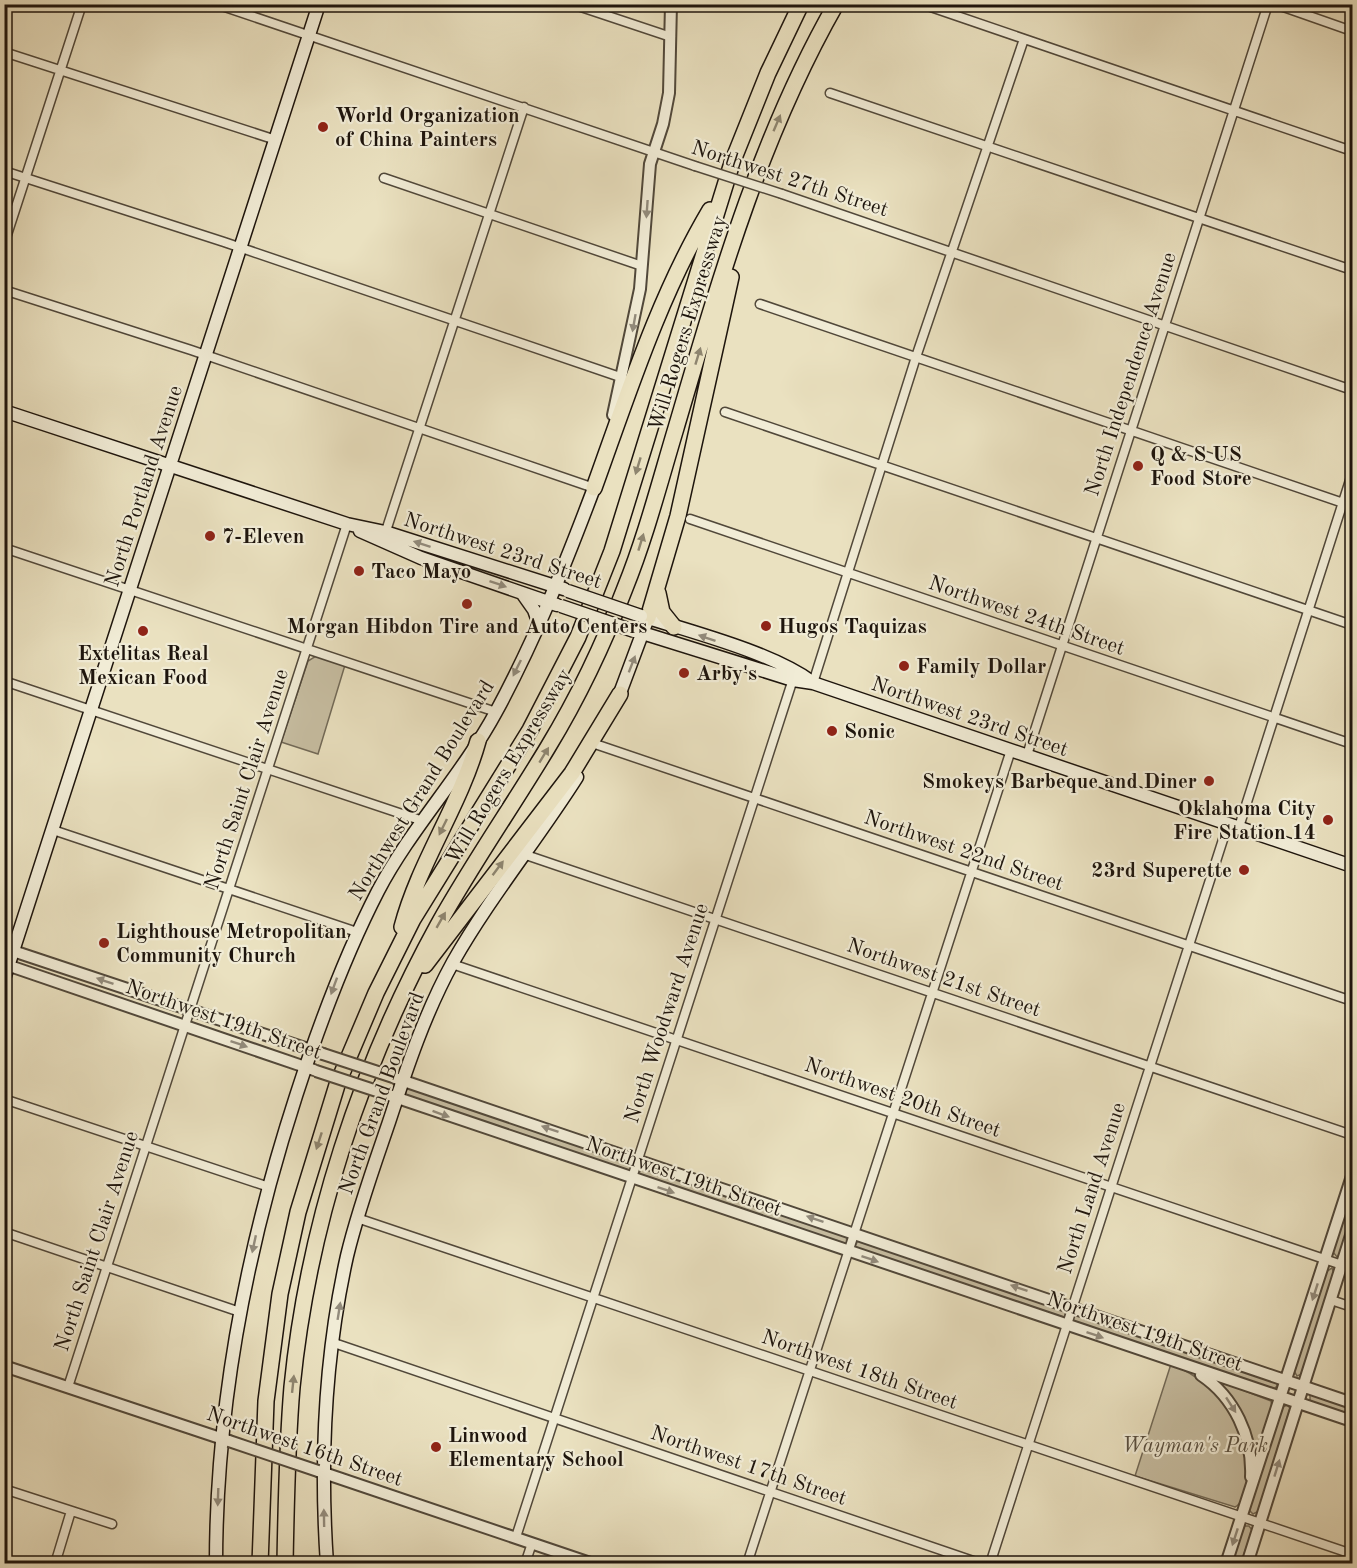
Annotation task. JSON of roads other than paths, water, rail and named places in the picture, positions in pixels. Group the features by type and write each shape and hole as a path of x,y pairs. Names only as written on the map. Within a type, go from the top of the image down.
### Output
{"highway":[{"name":"Will Rogers Expressway","path":"260,1563 266,1401 274,1335 289,1253 310,1169 337,1085 360,1028 395,954 431,887 530,730 578,637 612,551 722,189 755,104 801,4"},
{"name":"Will Rogers Expressway","path":"285,1563 292,1388 313,1259 333,1176 360,1096 404,991 452,901 551,742 602,644 636,561 750,192 788,97 836,4"},
{"path":"594,488 639,366 686,251 722,189"},
{"path":"645,617 658,593 678,516 750,192"},
{"path":"658,593 662,612 674,627"},
{"path":"404,991 572,773 620,694"},
{"path":"395,954 410,895 469,774 478,741"}],"main road":[{"name":"North Portland Avenue","path":"4,979 9,949 52,830 319,4"},
{"name":"Northwest 23rd Street","path":"4,411 347,524 522,593 639,632 794,675"},
{"name":"Northwest Grand Boulevard","path":"216,1563 225,1440 240,1312 269,1187 317,1052 335,982 380,887 478,741 496,712 539,624 556,604 563,589 594,488"},
{"name":"Northwest 23rd Street","path":"383,537 563,589 674,627 813,683 1353,866"},
{"path":"522,593 534,610 539,624"},
{"name":"North Grand Boulevard","path":"327,1563 321,1472 334,1343 347,1259 392,1096 429,1010 452,964 523,854 598,745 620,694 645,617"}],"street":[{"path":"4,243 82,4"},
{"name":"Northwest 27th Street","path":"216,4 782,194 1353,390"},
{"path":"572,4 671,37"},
{"name":"Northwest Grand Boulevard","path":"594,488 623,378 642,266 653,152 663,124 669,93 671,4"},
{"path":"922,4 1353,151"},
{"name":"North Independence Avenue","path":"1027,755 1268,4"},
{"path":"1275,4 1353,31"},
{"path":"813,683 916,357 1024,39"},
{"path":"4,52 276,140"},
{"path":"830,93 1353,270"},
{"path":"383,537 524,107"},
{"path":"4,171 240,248 623,378"},
{"path":"384,178 642,266"},
{"path":"4,290 594,488"},
{"path":"760,304 1353,506"},
{"path":"725,412 1353,625"},
{"name":"North Land Avenue","path":"990,1563 1188,945 1274,718 1353,474"},
{"name":"Northwest 24th Street","path":"690,519 1353,744"},
{"name":"North Saint Clair Avenue","path":"68,1387 347,524"},
{"path":"4,548 496,712"},
{"name":"North Woodward Avenue","path":"516,1537 794,675"},
{"path":"4,681 423,821"},
{"name":"Northwest 22nd Street","path":"598,745 1353,1001"},
{"path":"747,1563 1011,750"},
{"path":"52,830 357,932"},
{"name":"Northwest 21st Street","path":"523,854 1353,1135"},
{"name":"Northwest 19th Street","path":"9,949 855,1232 1353,1403"},
{"name":"Northwest 20th Street","path":"452,964 1342,1265"},
{"name":"Northwest 19th Street","path":"7,965 631,1179 1353,1421"},
{"path":"4,1099 269,1187"},
{"path":"1226,1563 1353,1176"},
{"name":"Northwest 18th Street","path":"357,1218 1353,1554"},
{"path":"4,1232 240,1312"},
{"path":"1247,1563 1353,1232"},
{"path":"1331,1300 1353,1307"},
{"name":"Northwest 17th Street","path":"334,1343 982,1563"},
{"name":"Northwest 16th Street","path":"4,1366 593,1563"},
{"path":"1188,1366 1213,1383 1231,1404 1238,1417 1248,1441 1250,1490"},
{"path":"4,1489 112,1524"},
{"path":"55,1563 71,1511"},
{"path":"525,1563 532,1543"}],"place":[{"name":"World Organization of China Painters","path":"323,127"},
{"name":"Q & S US Food Store","path":"1138,466"},
{"name":"7-Eleven","path":"210,536"},
{"name":"Taco Mayo","path":"359,571"},
{"name":"Morgan Hibdon Tire and Auto Centers","path":"467,604"},
{"name":"Hugos Taquizas","path":"766,626"},
{"name":"Extelitas Real Mexican Food","path":"143,631"},
{"name":"Family Dollar","path":"904,666"},
{"name":"Arby's","path":"684,673"},
{"name":"Sonic","path":"832,731"},
{"name":"Smokeys Barbeque and Diner","path":"1209,781"},
{"name":"Oklahoma City Fire Station 14","path":"1328,820"},
{"name":"23rd Superette","path":"1244,870"},
{"name":"Lighthouse Metropolitan Community Church","path":"104,943"},
{"name":"Linwood Elementary School","path":"436,1447"}],"park label":[{"name":"Wayman's Park","path":"1195,1445"}]}
